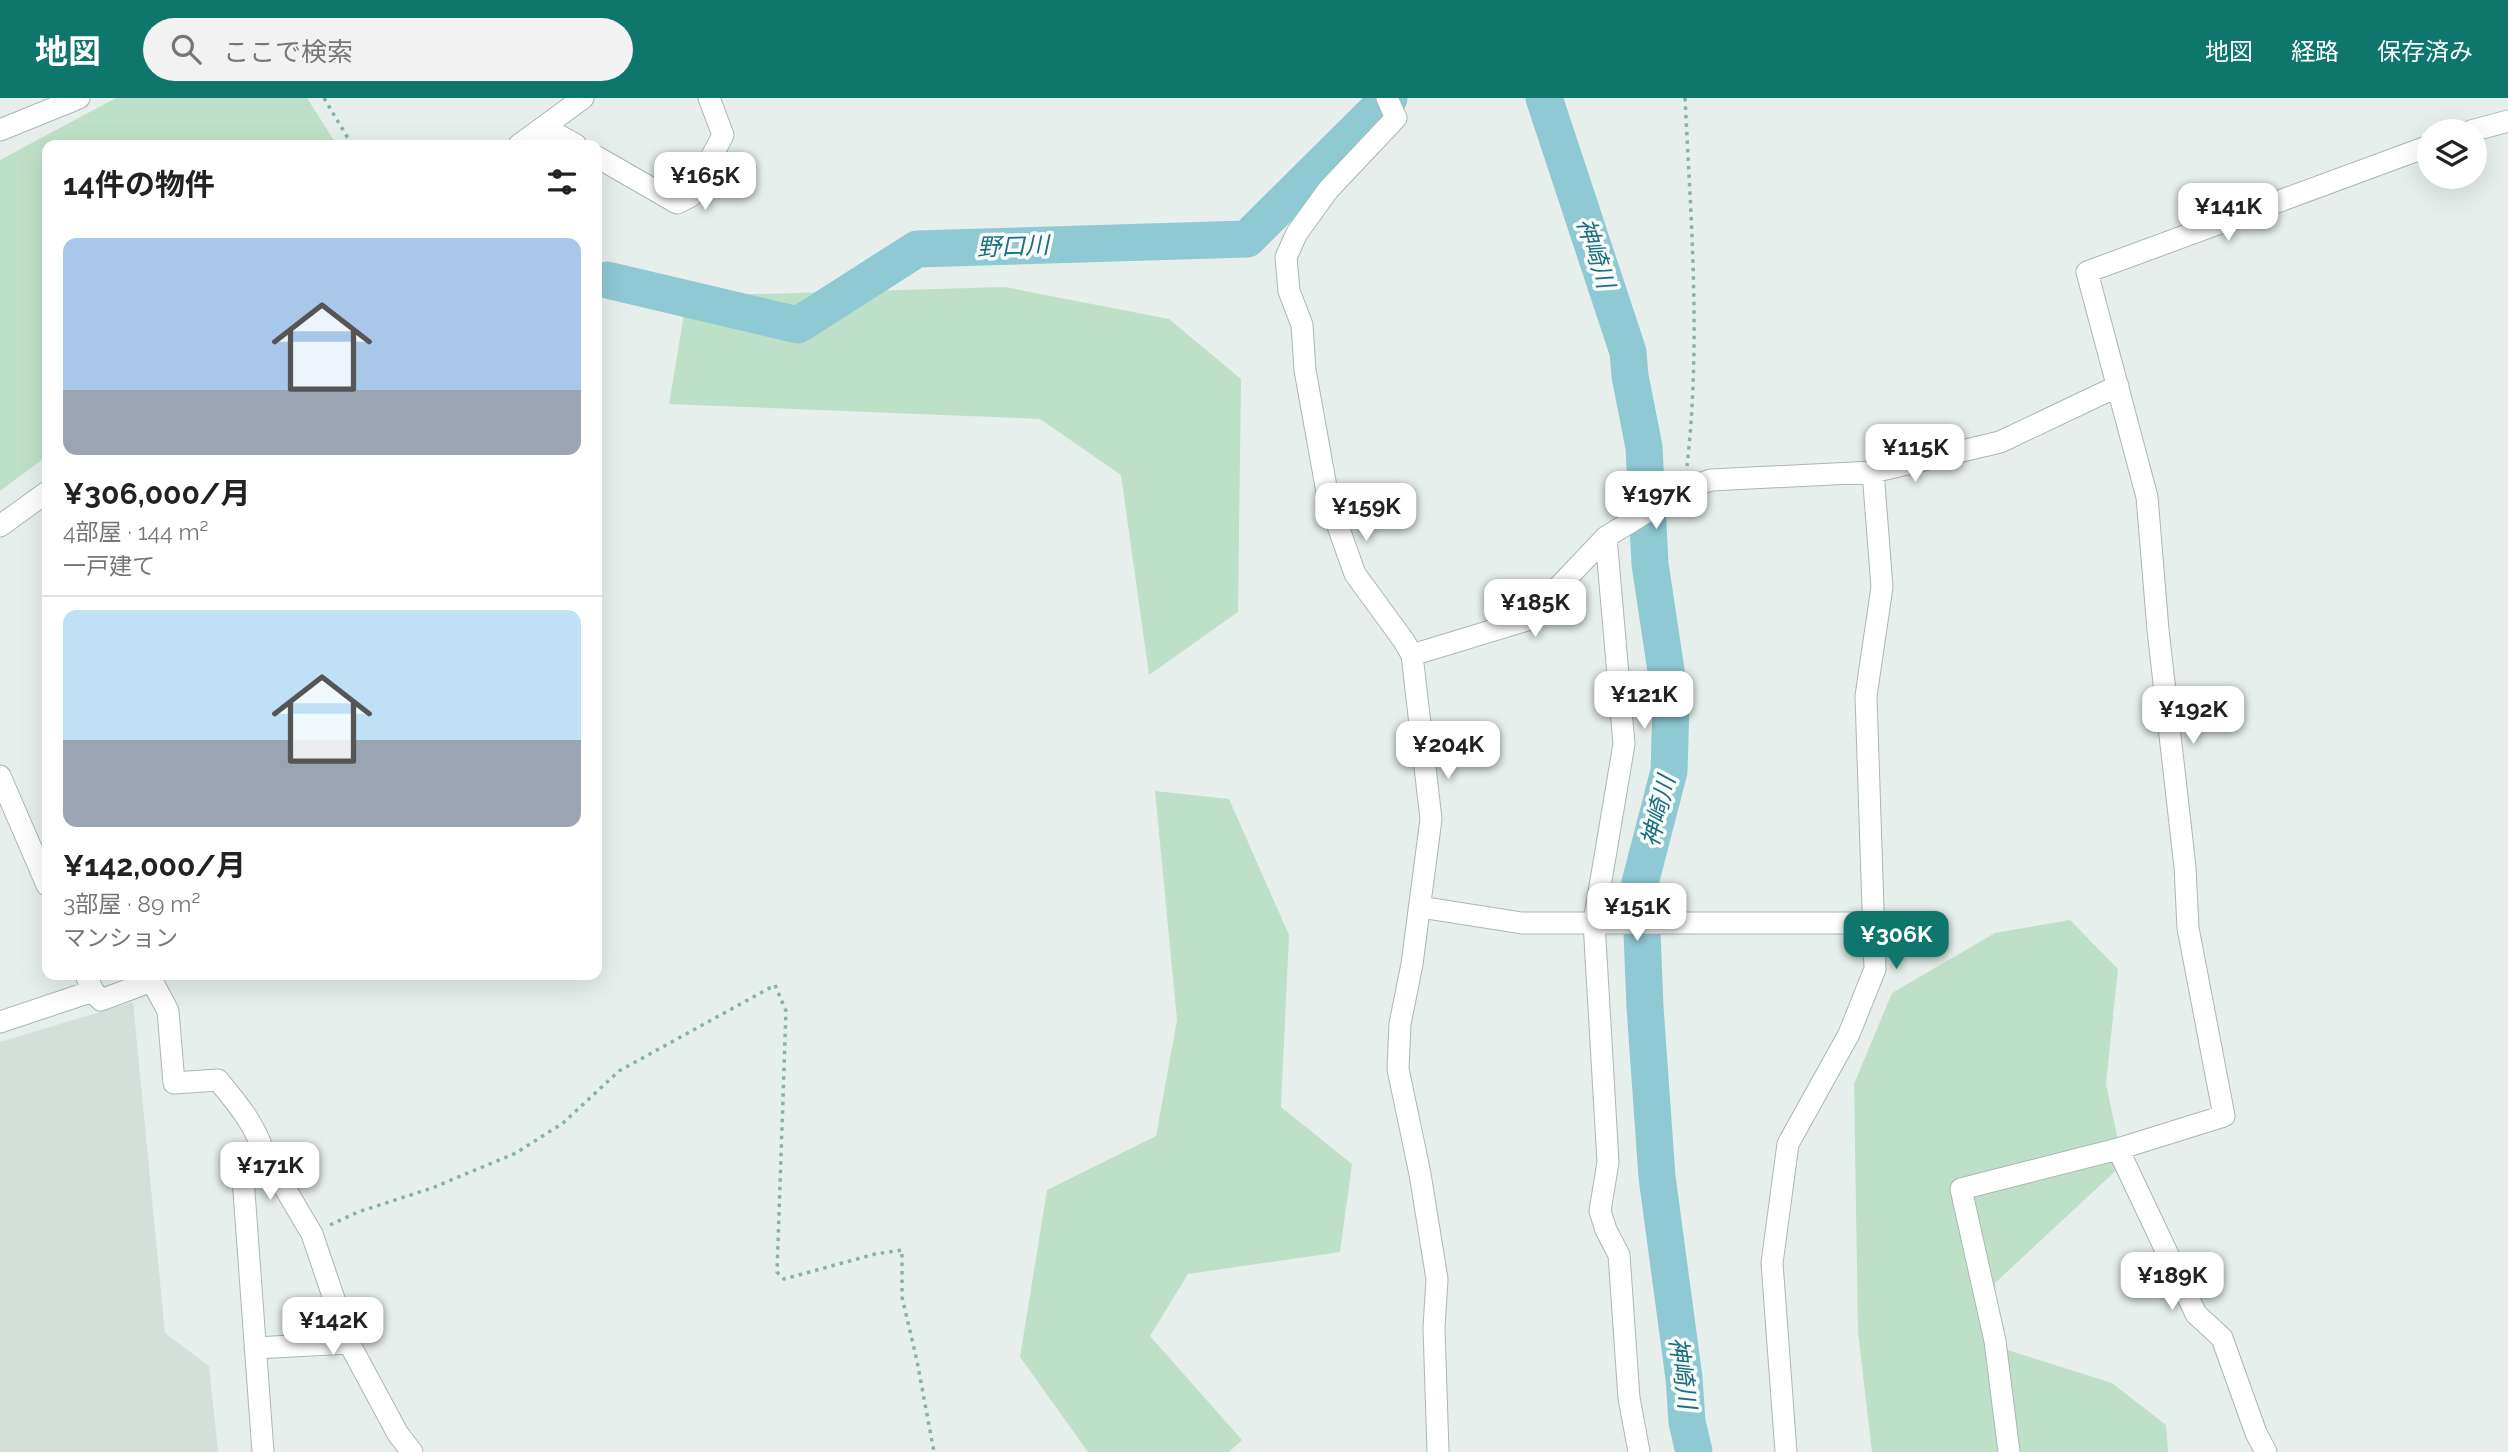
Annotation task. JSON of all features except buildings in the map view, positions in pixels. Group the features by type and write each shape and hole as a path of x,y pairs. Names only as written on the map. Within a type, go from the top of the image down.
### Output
{"street":[{"path":"0,130 79,98"},
{"path":"526,140 583,98"},
{"path":"602,160 677,203 691,196 723,135 709,98"},
{"path":"1387,98 1396,118 1328,190 1297,233 1286,257 1286,264 1289,291 1303,325 1306,370 1328,498 1340,536 1355,574 1412,655 1431,820 1412,964 1400,1024 1398,1069 1426,1208 1437,1279 1434,1328 1438,1452"},
{"path":"2487,127 2508,121"},
{"path":"544,127 567,140"},
{"path":"2009,1452 1995,1341 1961,1189 2118,1149 2224,1116 2188,928 2185,867 2158,630 2147,497 2087,272 2417,150"},
{"path":"1412,655 1527,620 1606,537 1684,489 1712,480 1874,472 2000,442 2118,386"},
{"path":"1786,1452 1772,1263 1788,1144 1849,1034 1875,969 1866,696 1882,587 1874,472"},
{"path":"0,526 42,496"},
{"path":"1606,537 1624,744 1594,922 1608,1162 1600,1211 1619,1255 1629,1398 1639,1452"},
{"path":"0,776 42,874"},
{"path":"1420,907 1522,923 1874,923"},
{"path":"0,1022 89,983 101,1000 152,981 168,1011 174,1083 218,1080 259,1136 263,1151 312,1234 349,1343 398,1434 412,1452"},
{"path":"2118,1149 2196,1314 2222,1338 2256,1433 2266,1452"},
{"path":"263,1151 242,1164 263,1452"},
{"path":"255,1348 349,1343"}],"path":[{"path":"324,98 349,140"},
{"path":"1684,489 1693,407 1692,254 1685,98"},
{"path":"312,1234 358,1212 432,1188 516,1153 564,1124 620,1071 775,985 786,1011 777,1272 784,1279 875,1254 902,1250 902,1297 917,1361 933,1452"}],"shaded area":[{"path":"133,1002 165,1333 209,1366 218,1452 0,1452 0,1042"}],"green space":[{"path":"116,98 307,98 334,140 42,140 42,460 0,491 0,160"},
{"path":"1005,287 1169,319 1241,379 1238,612 1149,675 1121,475 1040,419 669,404 687,296"},
{"path":"1155,791 1229,799 1289,935 1281,1107 1352,1164 1340,1252 1188,1274 1150,1336 1242,1440 1229,1452 1088,1452 1020,1357 1047,1190 1156,1136 1177,1020"},
{"path":"2070,920 2118,969 2106,1084 2123,1164 1995,1283 1998,1347 2112,1383 2166,1425 2168,1452 1872,1452 1858,1332 1854,1084 1892,993 1995,933"}],"waterway":[{"name":"野口川","path":"607,280 798,325 917,249 1247,239 1389,98"},
{"name":"神崎川","path":"1544,98 1628,352 1644,447 1650,564 1671,704 1669,771 1640,883 1645,1007 1657,1177 1684,1378 1687,1422 1694,1452"}]}
